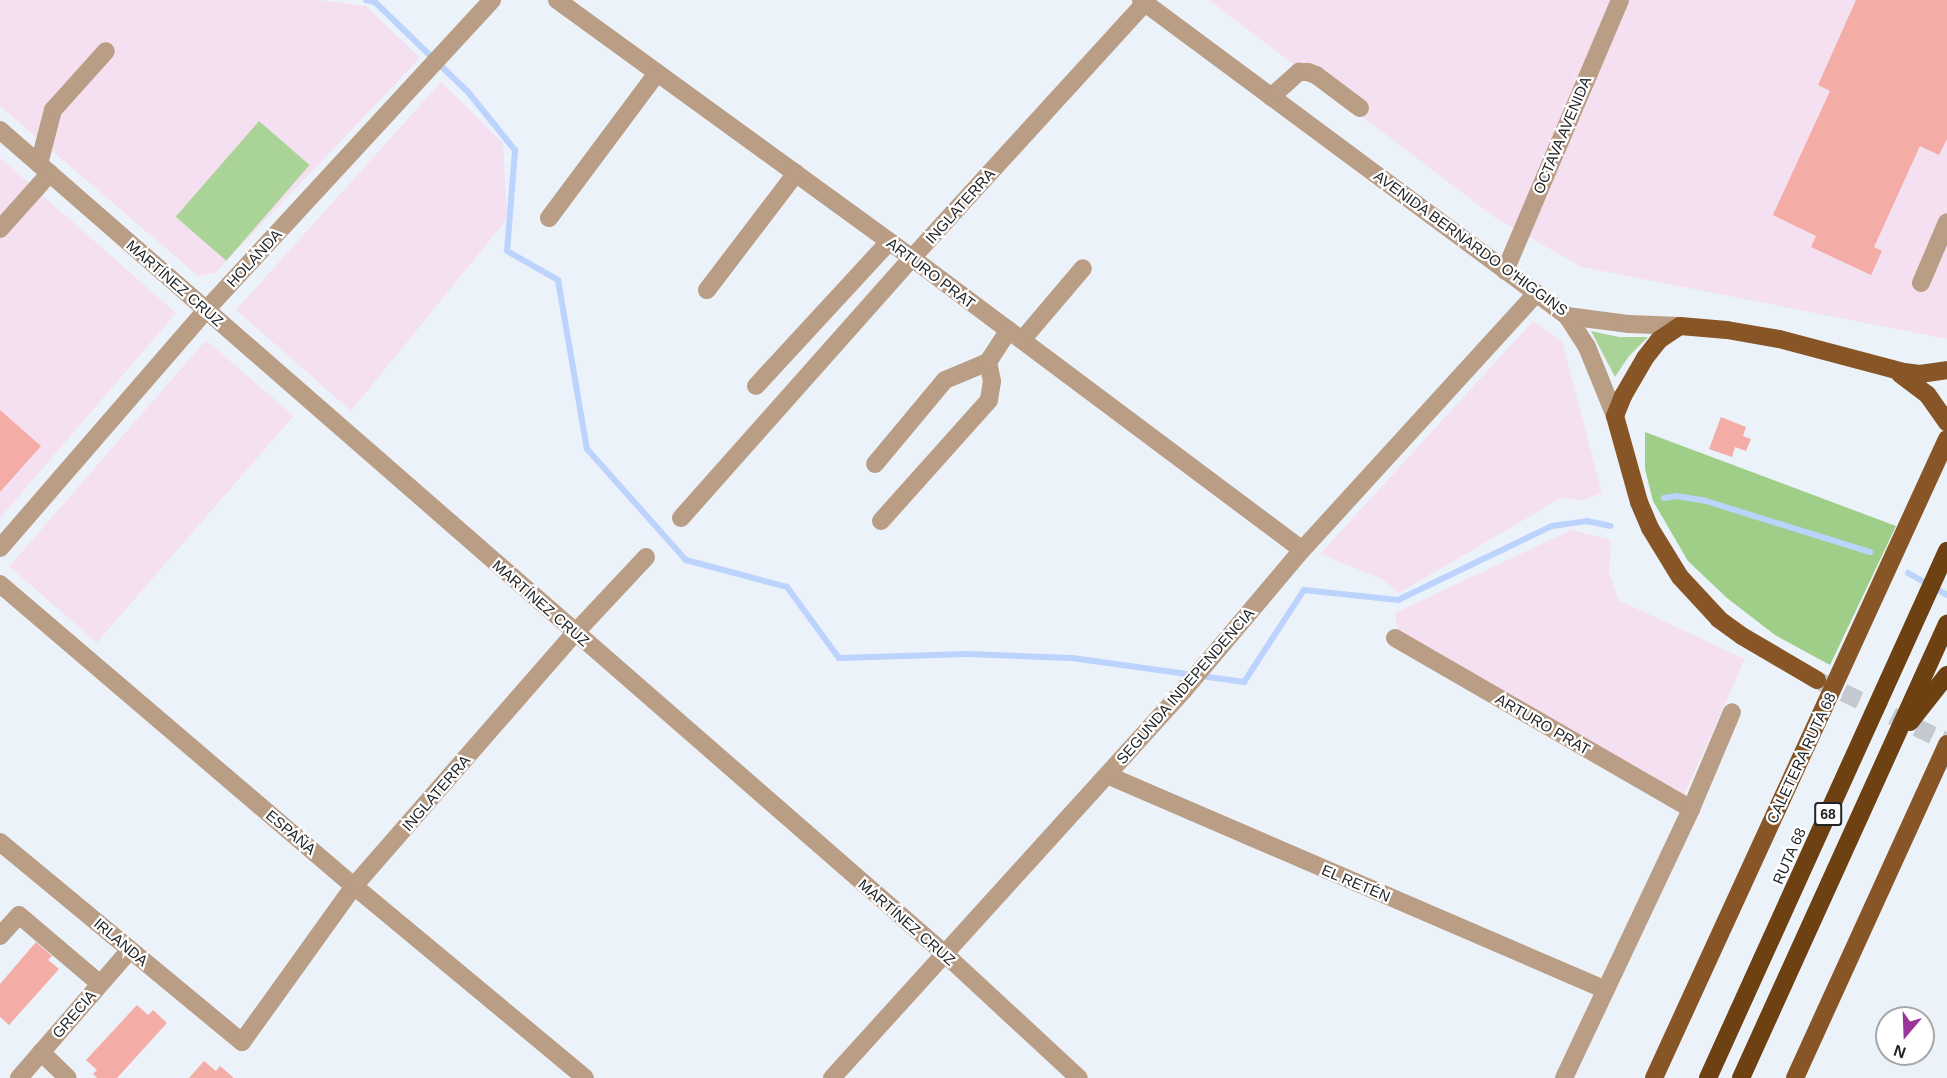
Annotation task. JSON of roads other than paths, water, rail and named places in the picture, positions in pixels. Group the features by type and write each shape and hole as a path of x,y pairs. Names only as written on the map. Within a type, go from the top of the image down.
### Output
{"highway":[{"name":"RUTA 68","path":"1708,1078 1947,551"},
{"name":"68","path":"1741,1078 1947,623"},
{"path":"1893,742 1947,675"}],"main road":[{"name":"AVENIDA BERNARDO O'HIGGINS","path":"1680,326 1727,330 1779,339 1887,368 1920,374 1947,370"},
{"path":"1680,326 1659,340 1645,358 1633,376 1615,416 1639,502 1655,536 1680,577 1719,619 1742,636 1817,680"},
{"name":"AVENIDA BERNARDO O'HIGGINS","path":"1887,368 1915,383 1927,394 1947,423"},
{"name":"CALETERA RUTA 68","path":"1654,1078 1947,439"},
{"path":"1795,1078 1947,744"}],"street":[{"name":"HOLANDA","path":"0,548 206,310 492,0"},
{"name":"ARTURO PRAT","path":"557,0 912,258 1302,550"},
{"name":"OCTAVA AVENIDA","path":"1505,271 1620,0"},
{"name":"AVENIDA BERNARDO O'HIGGINS","path":"1143,1 1567,316 1629,324 1680,326"},
{"name":"INGLATERRA","path":"681,519 1143,1"},
{"path":"0,229 45,169 53,110 106,51"},
{"path":"1271,97 1299,72 1308,72 1316,75 1360,108"},
{"path":"549,218 657,73"},
{"name":"MARTÍNEZ CRUZ","path":"0,130 946,955 1079,1078"},
{"path":"707,290 796,174"},
{"path":"1921,284 1947,222"},
{"path":"756,386 889,242"},
{"path":"875,464 945,380 988,362 1083,268"},
{"name":"SEGUNDA INDEPENDENCIA","path":"832,1078 1184,690 1302,550 1536,294"},
{"path":"1567,316 1587,347 1615,416"},
{"path":"881,521 989,400 992,381 988,362"},
{"name":"INGLATERRA","path":"242,1042 354,886 575,633 646,557"},
{"name":"ESPAÑA","path":"0,584 354,886 585,1078"},
{"name":"ARTURO PRAT","path":"1395,638 1691,810"},
{"path":"1564,1078 1691,810 1732,712"},
{"name":"EL RETÉN","path":"1107,776 1606,990"},
{"name":"IRLANDA","path":"0,842 242,1042"},
{"path":"0,936 19,915 100,984"},
{"name":"GRECIA","path":"18,1078 130,950"},
{"path":"41,1052 68,1078"}],"waterway":[{"path":"366,0 375,2 468,92 515,150 507,251 558,280 587,449 686,560 787,587 839,658 967,654 1072,658 1244,682 1304,590 1398,600 1552,526 1587,521 1610,526"},
{"path":"1664,498 1676,496 1706,501 1870,552"},
{"path":"1908,573 1947,595"}],"tunnel":[{"path":"1819,681 1947,742"}]}
